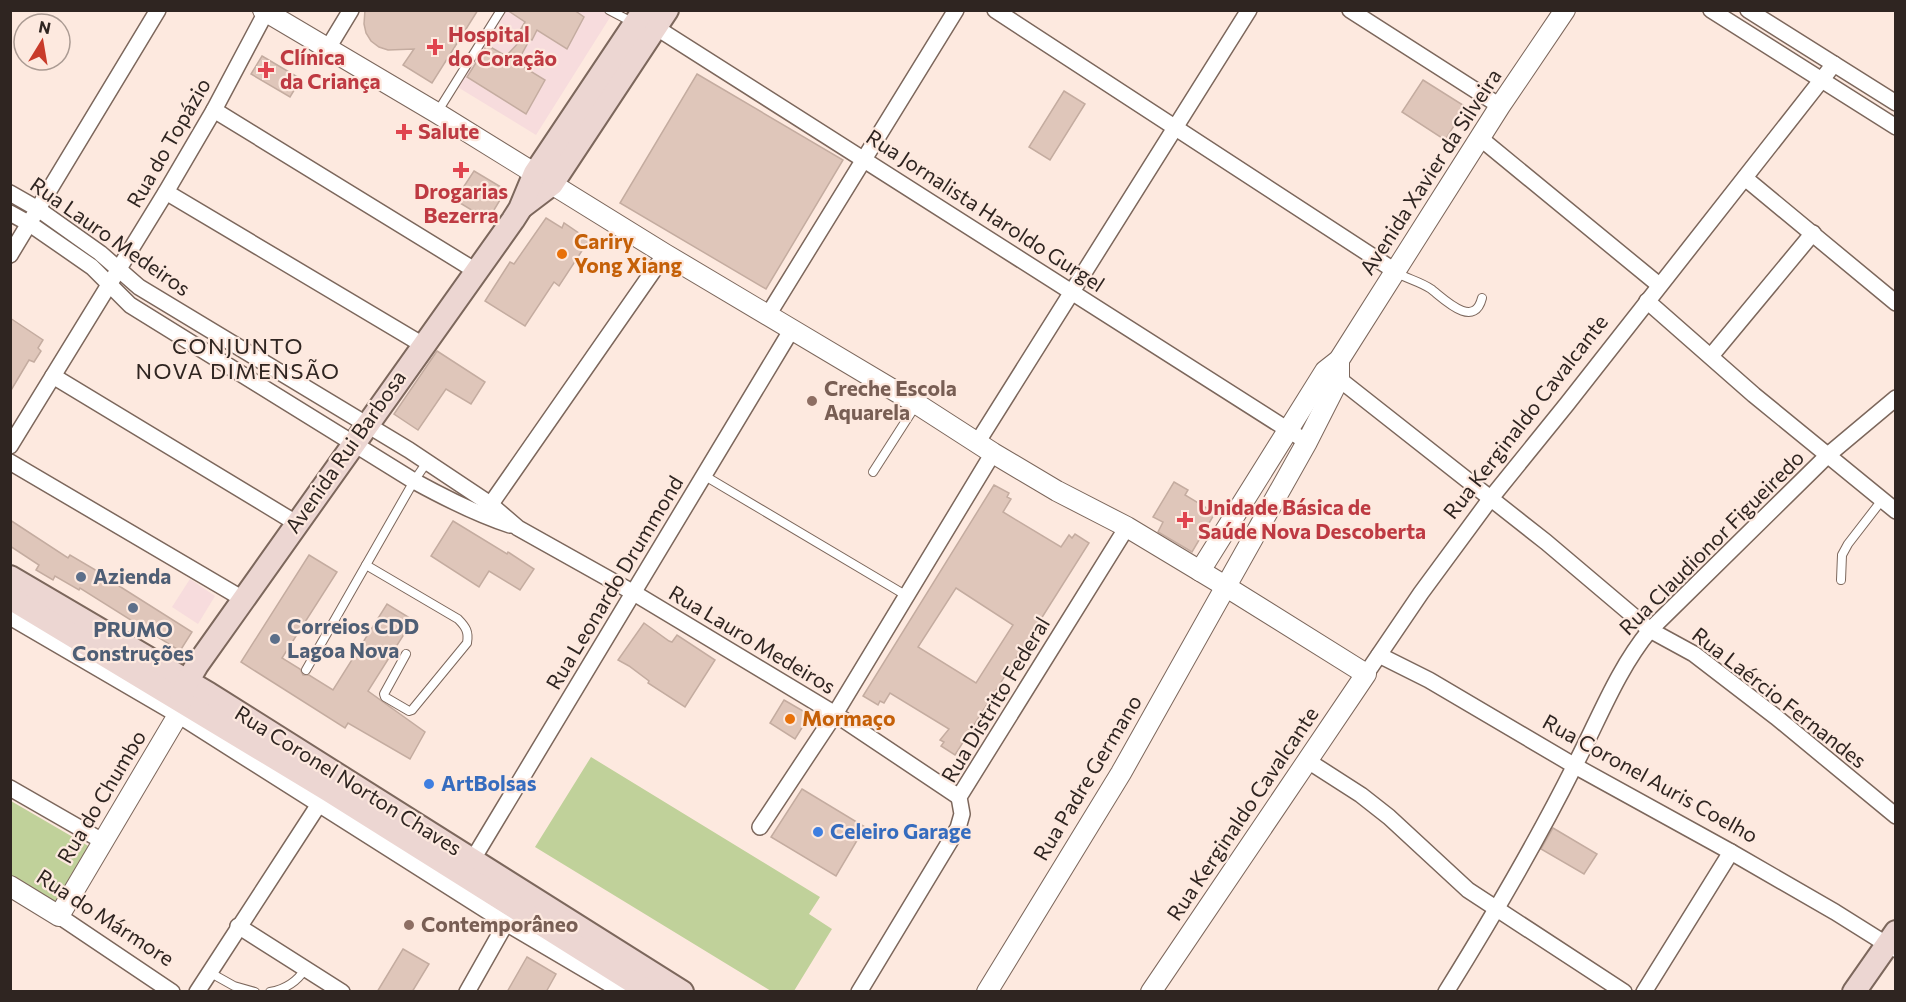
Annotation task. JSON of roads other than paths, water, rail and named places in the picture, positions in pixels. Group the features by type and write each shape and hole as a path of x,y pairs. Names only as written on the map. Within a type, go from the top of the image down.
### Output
{"main road":[{"name":"Avenida Rui Barbosa","path":"182,699 243,599 476,270 544,178 648,18"},
{"name":"Rua Coronel Norton Chaves","path":"10,577 324,797 649,992"},
{"name":"Rua Coronel Norton Chaves","path":"10,598 182,699 473,859 682,992"},
{"path":"1854,992 1892,942"}],"street":[{"path":"10,255 158,10"},
{"path":"328,48 351,10"},
{"path":"768,315 956,10"},
{"path":"995,10 1173,129 1398,273"},
{"path":"760,827 835,714 907,596 985,448 1073,292 1249,10"},
{"path":"1350,10 1500,106"},
{"name":"Avenida Xavier da Silveira","path":"1200,571 1288,430 1334,370 1398,273 1500,106 1565,10"},
{"path":"1711,10 1896,127"},
{"path":"1748,10 1896,103"},
{"path":"264,11 437,112 665,254 917,404 985,448 1057,491 1127,527 1366,674"},
{"name":"Rua do Topázio","path":"10,447 214,110 264,11"},
{"name":"Rua Jornalista Haroldo Gurgel","path":"648,18 1307,442"},
{"name":"Rua Kerginaldo Cavalcante","path":"1151,992 1421,593 1491,498 1834,64"},
{"path":"214,110 476,270"},
{"path":"1480,138 1659,285"},
{"path":"1745,178 1896,303"},
{"path":"166,192 423,345"},
{"name":"Rua Lauro Medeiros","path":"10,193 38,209 100,253 139,287 360,433 414,480 443,497 486,510"},
{"name":"Rua Lauro Medeiros","path":"10,213 30,224 92,267 130,305 360,433 427,462 486,510 633,593 835,714 959,797"},
{"path":"1711,356 1813,233"},
{"path":"486,510 665,254"},
{"path":"1647,301 1754,395 1896,511"},
{"name":"Rua Leonardo Drummond","path":"473,859 792,330"},
{"name":"Avenida Xavier da Silveira","path":"1225,586 1307,442 1334,370"},
{"name":"Rua Laércio Fernandes","path":"1334,370 1650,630 1694,654 1776,717 1896,816"},
{"path":"53,376 296,523"},
{"name":"Rua Claudionor Figueiredo","path":"1446,992 1497,910 1575,766 1633,651 1650,630 1828,455 1896,398"},
{"path":"10,462 243,599"},
{"name":"Rua Distrito Federal","path":"859,992 958,828 962,814 959,797 1127,527"},
{"name":"Rua Padre Germano","path":"987,992 1121,773 1225,586"},
{"name":"Rua Coronel Norton Chaves","path":"10,617 182,699"},
{"name":"Rua Coronel Auris Coelho","path":"1379,655 1892,942"},
{"name":"Rua do Chumbo","path":"59,916 104,842 182,699"},
{"path":"1308,761 1389,817 1468,890 1624,992"},
{"path":"10,788 104,842"},
{"path":"197,992 324,797"},
{"name":"Rua Coronel Norton Chaves","path":"324,797 506,923 623,992"},
{"path":"1644,992 1731,852"},
{"name":"Rua do Mármore","path":"10,886 172,992"},
{"path":"467,992 506,923"},
{"path":"238,926 342,992"}],"lane":[{"path":"437,112 501,10"},
{"path":"609,10 648,18"},
{"path":"1398,273 1431,289 1447,303 1461,310 1475,310 1480,306 1482,298"},
{"path":"873,472 917,404"},
{"path":"306,670 414,480 427,462"},
{"path":"705,476 907,596"},
{"path":"1841,580 1842,555 1882,500"},
{"path":"366,565 458,619 469,633 467,643 409,711 385,697 384,694 406,654"},
{"path":"270,992 290,985 300,978 305,968"},
{"path":"209,972 234,986 255,992"}],"place":[{"name":"Hospital do Coração","path":"435,47"},
{"name":"Clínica da Criança","path":"266,70"},
{"name":"Salute","path":"404,132"},
{"name":"Drogarias Bezerra","path":"461,170"},
{"name":"Cariry Yong Xiang","path":"562,254"},
{"name":"Creche Escola Aquarela","path":"812,401"},
{"name":"Unidade Básica de Saúde Nova Descoberta","path":"1185,520"},
{"name":"Azienda","path":"81,577"},
{"name":"PRUMO Construções","path":"133,608"},
{"name":"Correios CDD Lagoa Nova","path":"275,639"},
{"name":"Mormaço","path":"790,719"},
{"name":"ArtBolsas","path":"429,784"},
{"name":"Celeiro Garage","path":"818,832"},
{"name":"Contemporâneo","path":"409,925"}],"district":[{"name":"CONJUNTO NOVA DIMENSÃO","path":"238,358"}]}
